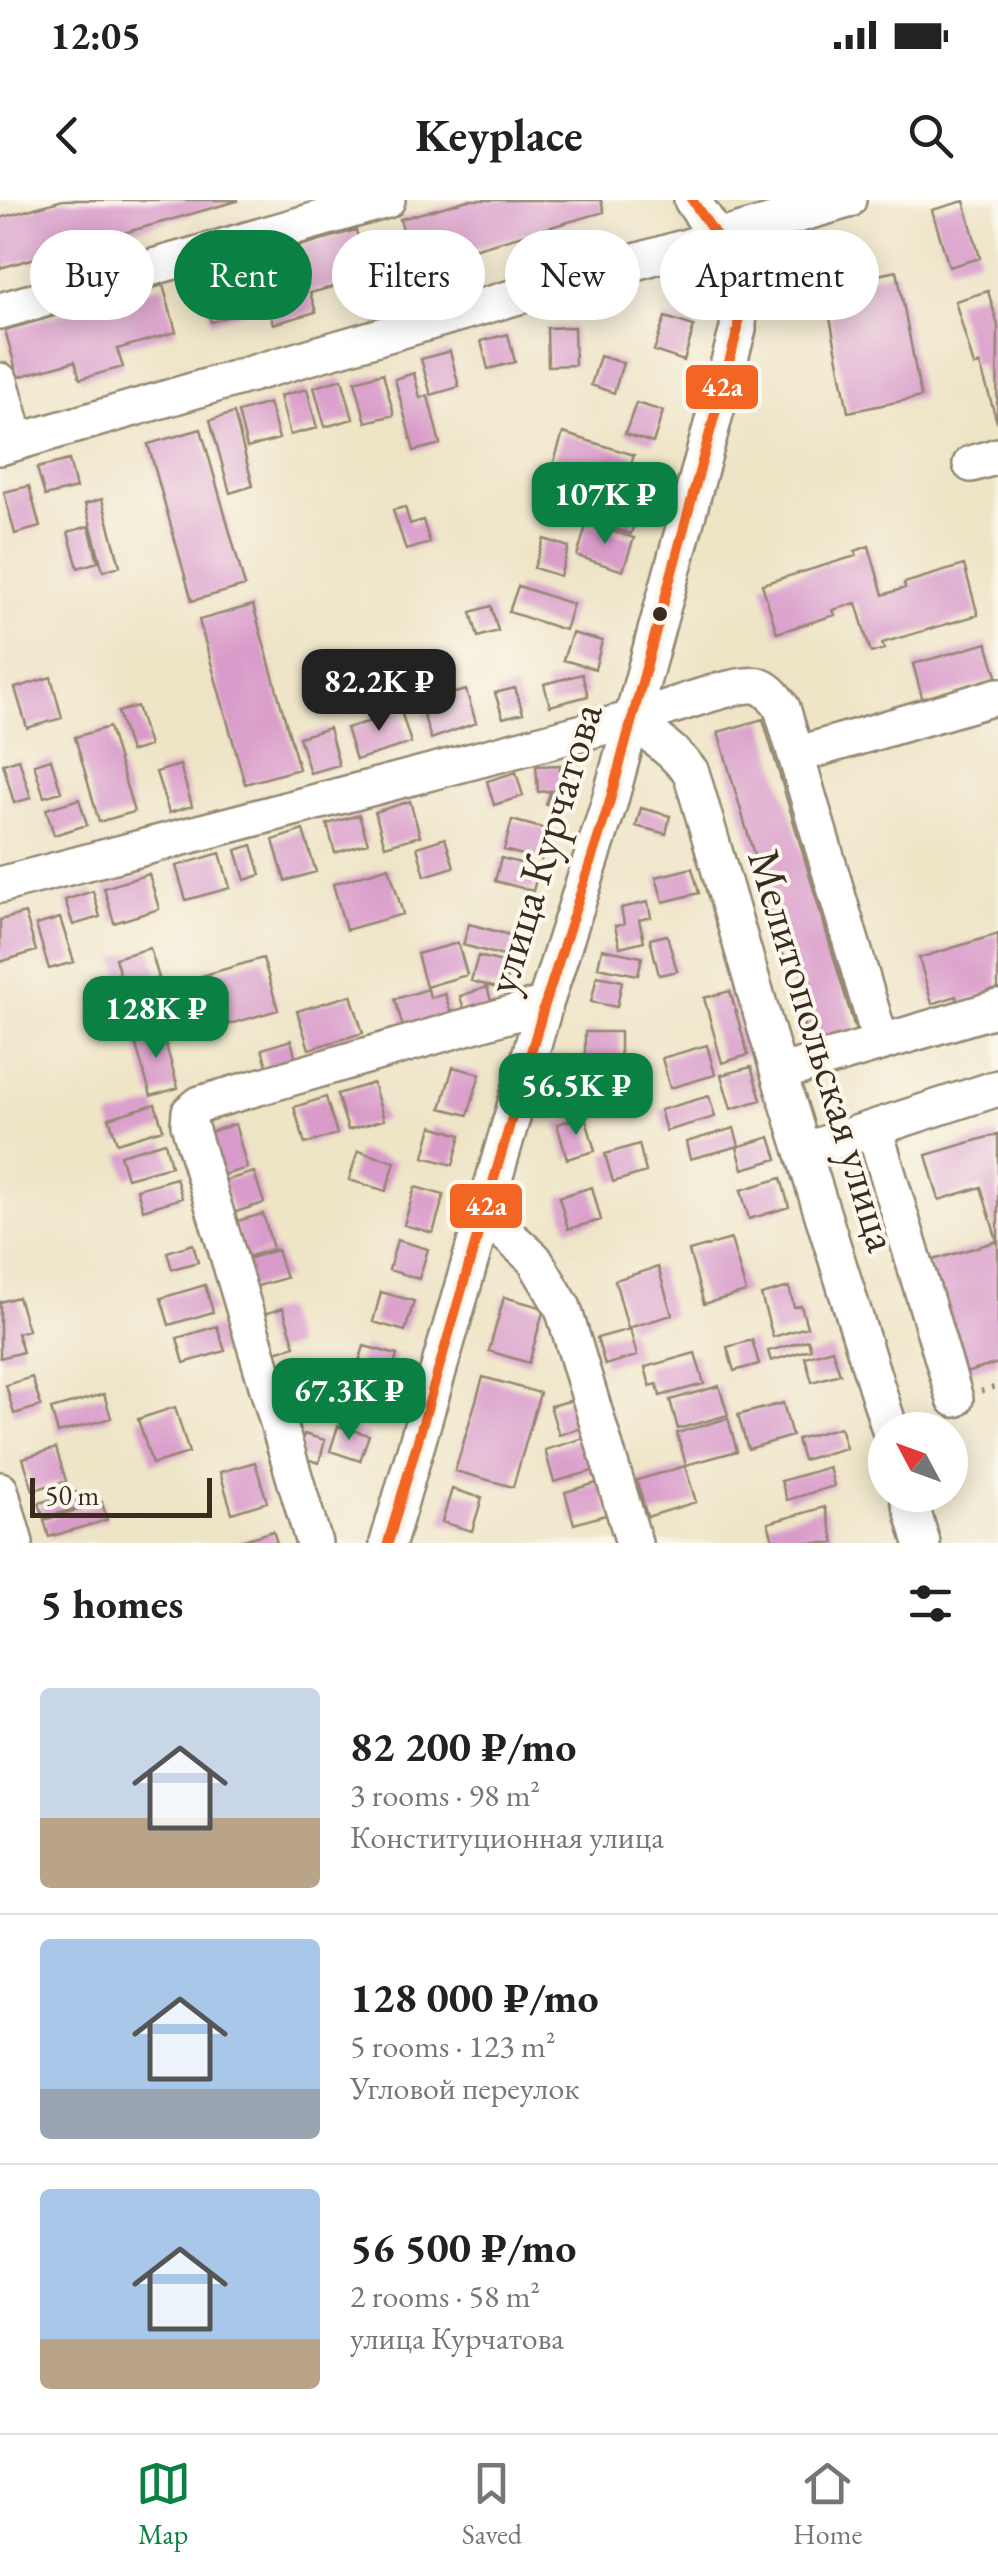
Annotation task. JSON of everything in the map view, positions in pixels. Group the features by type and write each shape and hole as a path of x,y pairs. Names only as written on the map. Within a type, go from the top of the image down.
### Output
{"street":[{"path":"0,310 388,200"},
{"name":"улица Курчатова","path":"692,200 711,230"},
{"path":"741,230 848,200"},
{"path":"0,381 9,444 660,253"},
{"name":"улица Курчатова","path":"388,1543 545,1004 609,804 738,320"},
{"path":"0,885 633,720 724,690 756,685 772,693 782,708 881,1043"},
{"path":"796,755 998,696"},
{"name":"Мелитопольская улица","path":"633,720 691,772 884,1412"},
{"path":"314,1543 189,1124 190,1112 200,1104 545,1004"},
{"path":"779,1073 998,1008"},
{"path":"803,1151 998,1088"},
{"path":"874,1128 956,1399"},
{"path":"484,1214 534,1259 563,1308 634,1543"},
{"path":"0,1490 15,1543"},
{"path":"913,1512 922,1543"}],"building":[{"path":"63,200 237,200 134,230 30,230 30,260 0,268 0,218"},
{"path":"468,200 601,200 604,212 540,230 505,230 505,240 485,246 485,230 403,230 400,219"},
{"path":"964,201 980,258 949,267 932,210"},
{"path":"332,237 332,287 312,292 312,243"},
{"path":"897,271 921,397 848,412 830,320 879,320 879,275"},
{"path":"163,285 176,332 117,349 123,367 80,379 75,361 18,377 5,330 40,320 154,320 154,288"},
{"path":"988,291 998,326 997,422 980,364 974,366 955,301"},
{"path":"664,320 694,326 684,361 654,351"},
{"path":"574,327 575,365 548,366 547,328"},
{"path":"508,334 515,362 488,369 481,341"},
{"path":"450,351 459,387 431,395 421,359"},
{"path":"600,356 623,363 614,393 591,385"},
{"path":"383,373 394,415 366,422 355,381"},
{"path":"414,373 420,398 428,396 440,444 414,451 395,379"},
{"path":"342,379 353,419 325,427 314,387"},
{"path":"307,389 317,428 290,435 280,396"},
{"path":"269,403 279,439 247,448 238,412"},
{"path":"636,403 663,411 653,443 625,434"},
{"path":"234,413 253,486 230,493 210,420"},
{"path":"201,429 245,586 192,601 148,444"},
{"path":"563,433 634,455 622,491 552,468"},
{"path":"69,460 76,488 45,496 37,468"},
{"path":"571,483 640,504 631,534 561,512"},
{"path":"29,486 40,527 15,534 4,492"},
{"path":"102,499 120,566 103,571 85,504"},
{"path":"405,507 410,524 423,520 430,543 406,550 393,510"},
{"path":"587,523 634,538 623,571 577,556"},
{"path":"89,526 98,562 78,568 68,532"},
{"path":"544,539 569,547 560,576 534,568"},
{"path":"869,546 883,595 905,588 904,583 964,565 978,615 882,643 884,649 871,653 856,603 833,610 835,615 777,633 762,584 856,556 855,551"},
{"path":"518,586 573,604 565,630 509,612"},
{"path":"253,605 299,769 245,784 199,620"},
{"path":"491,606 498,631 478,637 471,612"},
{"path":"572,633 602,641 595,669 563,660"},
{"path":"987,643 998,679 923,701 913,664"},
{"path":"582,674 588,696 550,706 544,684"},
{"path":"51,677 62,718 27,728 15,688"},
{"path":"515,688 523,713 503,718 495,693"},
{"path":"466,690 476,723 431,739 423,713 443,707 440,697"},
{"path":"137,706 149,746 130,752 118,712"},
{"path":"400,708 411,743 356,760 346,728"},
{"path":"763,719 856,1032 810,1046 718,732"},
{"path":"109,727 134,812 99,822 75,737"},
{"path":"329,728 339,765 310,773 299,737"},
{"path":"19,759 31,798 14,803 3,764"},
{"path":"51,759 61,792 44,797 34,764"},
{"path":"180,765 192,806 169,813 156,772"},
{"path":"560,765 562,793 556,807 546,804 551,791 538,792 536,766"},
{"path":"516,772 523,796 494,805 487,781"},
{"path":"79,799 87,825 54,835 46,809"},
{"path":"410,801 420,836 385,846 375,812"},
{"path":"641,808 670,816 666,834 636,826"},
{"path":"359,815 368,843 335,853 327,824"},
{"path":"512,820 549,830 541,860 504,850"},
{"path":"303,830 316,872 285,881 273,840"},
{"path":"445,838 454,867 425,876 417,847"},
{"path":"252,845 261,875 245,880 236,850"},
{"path":"220,853 230,888 186,900 176,866"},
{"path":"501,858 539,868 533,891 495,881"},
{"path":"389,867 403,914 346,930 333,884"},
{"path":"692,868 699,893 663,902 656,877"},
{"path":"149,874 159,909 114,923 104,888"},
{"path":"93,891 100,917 73,925 65,900"},
{"path":"648,902 651,917 639,920 644,941 620,947 615,926 624,924 621,908"},
{"path":"25,913 36,951 0,962 0,920"},
{"path":"60,918 74,962 49,969 36,925"},
{"path":"469,924 517,937 511,958 463,945"},
{"path":"998,934 998,991 958,1003 956,996 932,1004 919,958"},
{"path":"667,935 677,971 659,975 650,939"},
{"path":"458,943 467,975 426,987 417,954"},
{"path":"150,948 159,978 124,989 115,958"},
{"path":"602,949 642,957 638,975 598,967"},
{"path":"478,956 510,964 504,990 471,981"},
{"path":"263,958 278,1010 216,1028 201,976"},
{"path":"597,976 622,981 617,1007 591,1002"},
{"path":"487,987 493,1008 466,1016 460,996"},
{"path":"428,989 430,998 445,994 452,1017 404,1031 395,999"},
{"path":"730,991 748,1055 722,1063 704,998"},
{"path":"351,995 363,1033 309,1049 297,1011"},
{"path":"161,1027 178,1088 151,1096 133,1035"},
{"path":"585,1032 620,1032 620,1066 585,1066"},
{"path":"291,1040 297,1064 269,1072 262,1049"},
{"path":"707,1045 715,1075 670,1088 662,1058"},
{"path":"453,1067 480,1074 468,1115 441,1108"},
{"path":"751,1067 761,1100 731,1109 721,1075"},
{"path":"373,1083 384,1120 348,1130 337,1094"},
{"path":"709,1096 715,1117 666,1131 660,1110"},
{"path":"326,1097 337,1134 305,1144 294,1107"},
{"path":"155,1104 163,1129 117,1143 109,1118"},
{"path":"585,1116 595,1151 567,1159 557,1124"},
{"path":"235,1124 247,1168 220,1176 207,1133"},
{"path":"432,1126 461,1135 453,1165 424,1157"},
{"path":"734,1128 739,1146 690,1159 686,1142"},
{"path":"998,1134 997,1241 981,1187 939,1200 926,1155"},
{"path":"770,1137 777,1159 743,1169 737,1147"},
{"path":"165,1142 171,1166 127,1178 120,1155"},
{"path":"639,1144 646,1172 613,1182 605,1154"},
{"path":"358,1151 395,1162 386,1191 349,1180"},
{"path":"254,1172 264,1203 233,1213 223,1181"},
{"path":"176,1178 182,1198 143,1210 137,1189"},
{"path":"781,1178 789,1207 749,1219 741,1190"},
{"path":"415,1187 444,1195 433,1233 404,1225"},
{"path":"592,1187 601,1220 568,1229 559,1197"},
{"path":"263,1214 273,1249 244,1258 233,1222"},
{"path":"731,1239 746,1292 704,1304 689,1251"},
{"path":"397,1240 428,1249 419,1279 389,1270"},
{"path":"998,1241 998,1363 959,1375 926,1262"},
{"path":"193,1244 198,1262 172,1269 167,1252"},
{"path":"277,1250 286,1278 251,1288 243,1260"},
{"path":"658,1267 672,1315 628,1328 615,1280"},
{"path":"205,1285 213,1312 169,1325 161,1298"},
{"path":"789,1287 794,1307 801,1306 807,1327 773,1337 761,1295"},
{"path":"381,1292 414,1301 405,1331 373,1322"},
{"path":"18,1297 28,1330 17,1333 23,1352 0,1358 0,1302"},
{"path":"504,1297 544,1308 529,1363 489,1351"},
{"path":"283,1308 295,1346 269,1354 258,1316"},
{"path":"217,1326 225,1351 184,1363 177,1338"},
{"path":"630,1329 637,1356 605,1365 597,1338"},
{"path":"752,1340 759,1364 734,1371 727,1347"},
{"path":"808,1340 811,1349 771,1361 768,1351"},
{"path":"364,1346 397,1355 389,1384 355,1374"},
{"path":"832,1349 840,1374 812,1382 805,1357"},
{"path":"695,1353 704,1384 660,1396 657,1384 650,1386 645,1367"},
{"path":"32,1377 41,1406 14,1414 6,1385"},
{"path":"483,1377 540,1393 513,1487 455,1471"},
{"path":"719,1386 728,1415 678,1429 670,1400"},
{"path":"104,1394 111,1418 58,1433 51,1409"},
{"path":"577,1399 585,1427 559,1435 550,1406"},
{"path":"783,1403 792,1436 748,1449 738,1415"},
{"path":"175,1407 189,1453 152,1464 138,1419"},
{"path":"728,1418 737,1451 686,1465 677,1433"},
{"path":"338,1426 369,1435 360,1461 330,1451"},
{"path":"840,1427 846,1448 803,1460 797,1439"},
{"path":"304,1434 325,1440 319,1463 297,1456"},
{"path":"587,1437 596,1470 554,1482 545,1450"},
{"path":"56,1448 66,1481 33,1490 23,1458"},
{"path":"255,1462 267,1502 232,1513 220,1472"},
{"path":"685,1466 696,1502 647,1517 637,1480"},
{"path":"829,1467 834,1486 787,1500 781,1481"},
{"path":"600,1482 609,1514 574,1524 565,1492"},
{"path":"452,1489 482,1498 472,1531 442,1522"},
{"path":"76,1492 80,1507 44,1518 39,1503"},
{"path":"102,1502 107,1520 49,1537 44,1520"},
{"path":"825,1507 835,1543 774,1543 768,1523"},
{"path":"273,1531 277,1543 237,1543 237,1542"}],"transit line":[{"name":"42a","path":"388,1543 545,1004 609,804 738,329 739,283 717,237 692,200"}]}
